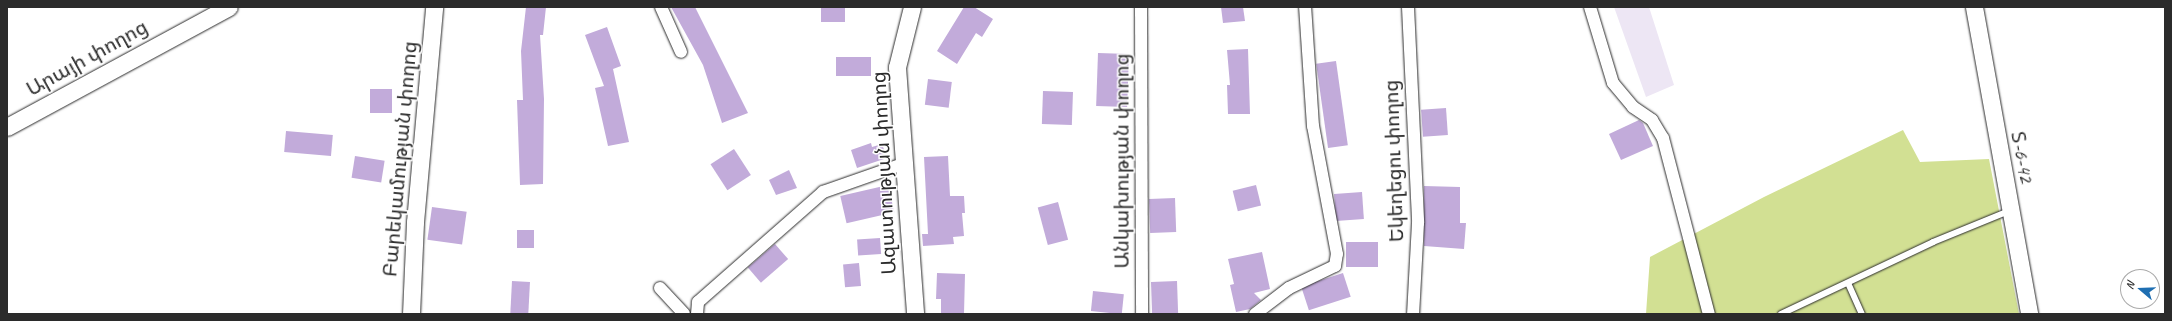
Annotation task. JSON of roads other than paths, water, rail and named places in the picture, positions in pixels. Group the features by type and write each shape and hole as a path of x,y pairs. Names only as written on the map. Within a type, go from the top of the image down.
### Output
{"street":[{"name":"Արայի փողոց","path":"7,127 209,12 229,7"},
{"name":"Բարեկամության փողոց","path":"411,314 415,222 434,7"},
{"path":"661,7 681,52"},
{"name":"Ազատության փողոց","path":"912,7 898,67 903,164 915,314"},
{"name":"Անկախության փողոց","path":"1141,7 1142,314"},
{"path":"1255,314 1272,298 1335,266 1337,254 1313,126 1305,7"},
{"name":"Եկեղեցու փողոց","path":"1408,7 1418,223 1413,314"},
{"path":"1590,7 1613,83 1633,107 1652,120 1663,138 1709,314"},
{"name":"Տ-6-42","path":"1974,7 2009,211 2029,314"},
{"path":"697,314 698,302 823,192 903,164"},
{"path":"660,288 684,314"}],"lane":[{"path":"1783,314 1933,242 2009,211"},
{"path":"1848,283 1862,314"}]}
